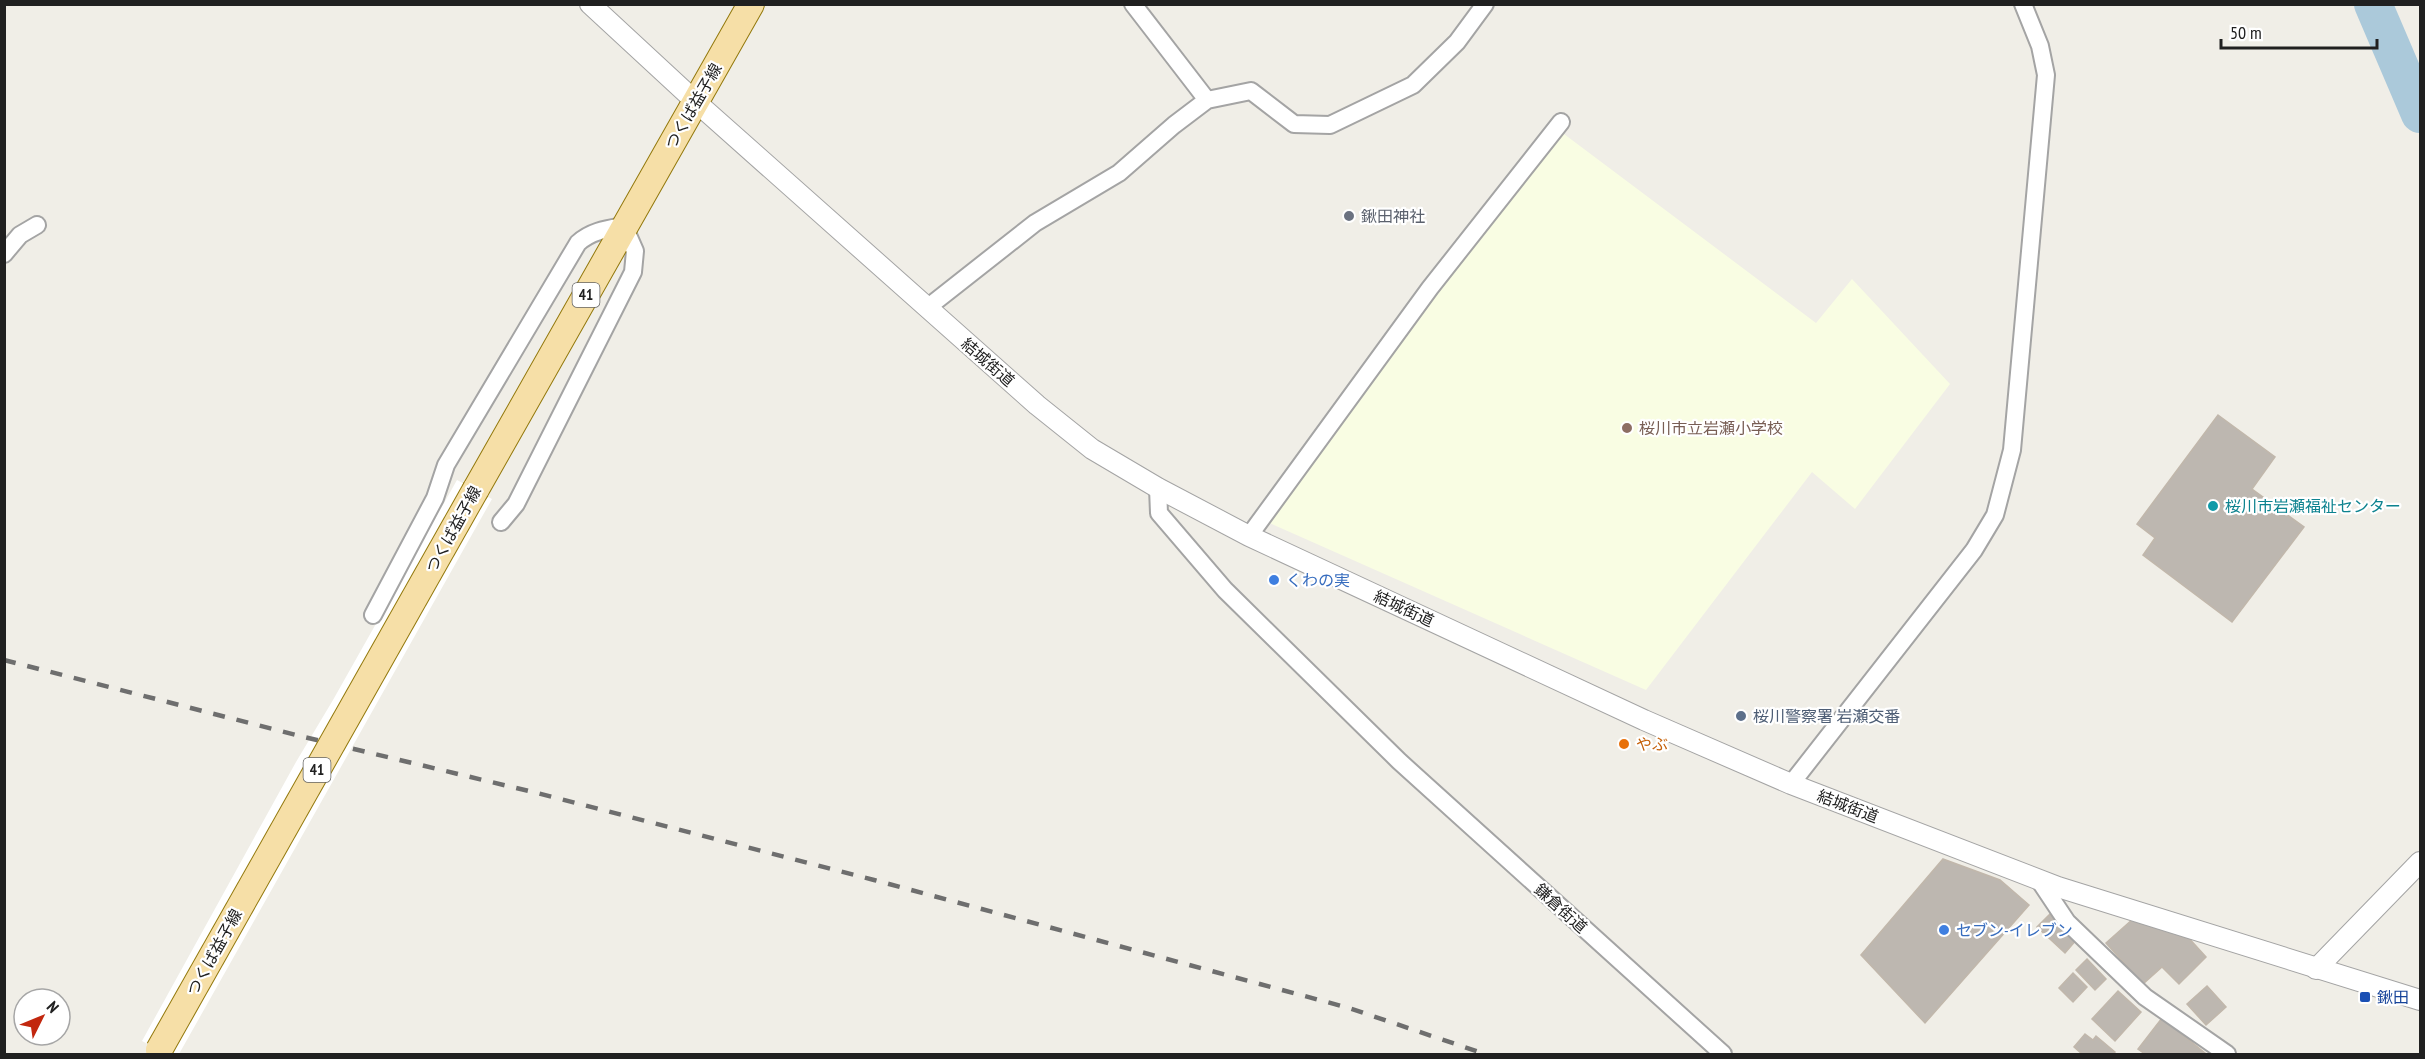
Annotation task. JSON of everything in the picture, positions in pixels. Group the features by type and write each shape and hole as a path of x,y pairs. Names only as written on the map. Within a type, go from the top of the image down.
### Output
{"main road":[{"name":"つくば益子線","path":"158,1052 751,4"}],"street":[{"name":"結城街道","path":"590,4 696,102 1038,405 1092,449 1158,488 1249,536 1644,720 1791,784 2039,880 2316,969 2421,1000"},
{"path":"1133,4 1207,100"},
{"path":"927,308 1035,223 1119,173 1174,125 1207,100 1251,91 1294,124 1330,125 1413,85 1457,42 1485,4"},
{"path":"1791,784 1974,550 1995,515 2012,450 2046,75 2040,46 2023,4"},
{"path":"1249,536 1430,288 1561,122"},
{"path":"4,254 20,235 37,225"},
{"path":"374,615 435,498 446,465 578,243 594,232 624,226 635,250 633,272 516,504 501,522"},
{"name":"鎌倉街道","path":"1158,488 1159,513 1225,590 1400,761 1723,1054"},
{"path":"2316,969 2421,862"},
{"path":"2039,880 2067,922 2145,997 2227,1054"}],"shaded area":[{"name":"桜川市立岩瀬小学校","path":"1560,131 1816,323 1852,279 1950,384 1855,509 1812,472 1646,690 1267,522"}],"pier":[{"path":"457,480 492,499 179,1054 166,1054 142,1041 296,762"}],"building":[{"name":"桜川市岩瀬福祉センター","path":"2218,415 2275,457 2252,489 2304,527 2232,622 2143,555 2155,538 2137,524"},
{"name":"セブン-イレブン","path":"1943,859 2000,880 2029,905 1925,1023 1861,955"},
{"path":"2050,914 2077,939 2065,953 2037,927"},
{"path":"2134,918 2185,934 2206,957 2179,984 2162,967 2143,984 2106,943"},
{"path":"2087,959 2106,979 2095,990 2076,970"},
{"path":"2073,973 2087,987 2073,1002 2059,988"},
{"path":"2207,986 2226,1007 2206,1025 2187,1004"},
{"path":"2118,991 2141,1012 2115,1041 2092,1019"},
{"path":"2162,1018 2205,1053 2145,1054 2138,1049"},
{"path":"2085,1034 2093,1040 2096,1036 2115,1052 2113,1054 2082,1054 2074,1047"}],"waterway":[{"path":"2373,4 2420,114"}],"railway":[{"path":"4,660 874,880 1349,1008 1485,1054"}],"place":[{"name":"鍬田神社","path":"1349,216"},
{"name":"桜川市立岩瀬小学校","path":"1627,428"},
{"name":"桜川市岩瀬福祉センター","path":"2213,506"},
{"name":"くわの実","path":"1274,580"},
{"name":"桜川警察署 岩瀬交番","path":"1741,716"},
{"name":"やぶ","path":"1624,744"},
{"name":"セブン-イレブン","path":"1944,930"},
{"name":"鍬田","path":"2365,997"}]}
